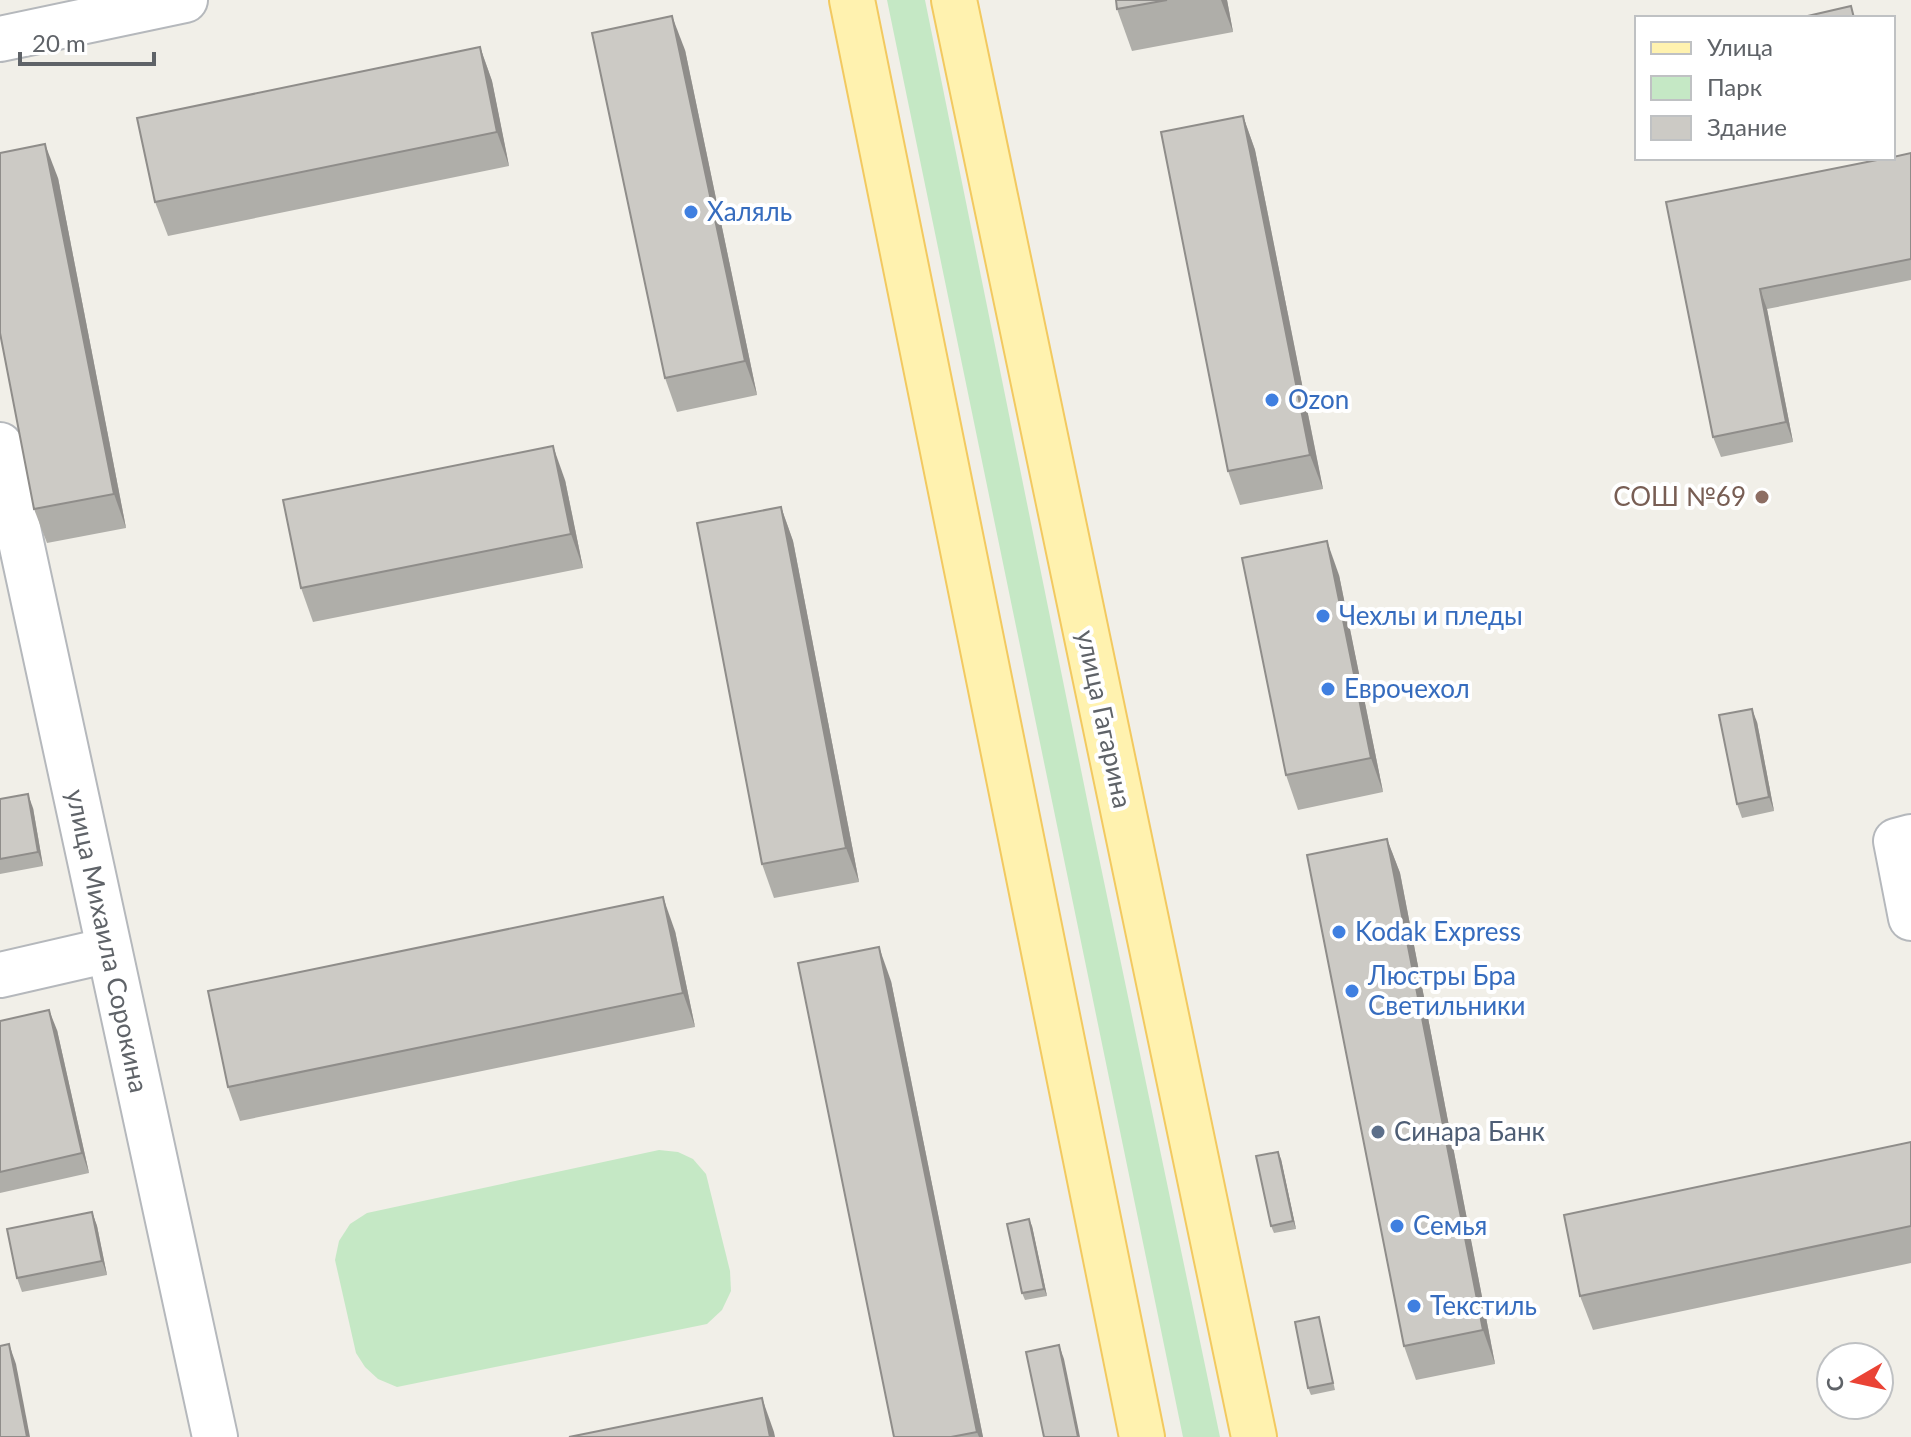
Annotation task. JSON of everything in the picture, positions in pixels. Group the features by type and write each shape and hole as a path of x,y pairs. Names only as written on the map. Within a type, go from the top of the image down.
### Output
{"main road":[{"path":"852,0 1142,1437"},
{"name":"улица Гагарина","path":"954,0 1254,1437"}],"street":[{"path":"0,39 185,0"},
{"name":"улица Михаила Сорокина","path":"0,445 215,1437"},
{"path":"1903,839 1911,918"},
{"path":"0,975 109,950"}],"green space":[{"path":"887,0 925,0 1220,1437 1183,1437"},
{"path":"659,1150 678,1152 693,1159 706,1174 730,1271 731,1291 722,1310 707,1324 397,1387 378,1379 365,1367 356,1353 335,1260 339,1241 350,1224 367,1213"}],"building":[{"path":"1116,0 1167,0 1117,9"},
{"path":"1851,6 1854,16 1808,16"},
{"path":"672,16 745,361 665,378 592,33"},
{"path":"480,47 497,132 155,202 137,118"},
{"path":"1243,116 1310,455 1228,471 1161,132"},
{"path":"45,144 114,494 34,509 0,333 0,153"},
{"path":"1911,153 1911,259 1760,289 1786,422 1713,437 1666,202 1877,160 1895,160 1895,157"},
{"path":"553,446 571,534 301,588 283,500"},
{"path":"781,507 846,848 762,864 697,523"},
{"path":"1327,541 1371,758 1286,775 1242,558"},
{"path":"1752,709 1769,797 1737,804 1719,715"},
{"path":"28,794 38,852 0,859 0,799"},
{"path":"1387,839 1483,1330 1404,1346 1307,855"},
{"path":"663,897 683,993 228,1087 208,991"},
{"path":"879,947 977,1432 951,1437 894,1437 798,963"},
{"path":"49,1010 82,1153 0,1172 0,1021"},
{"path":"1911,1142 1911,1226 1580,1296 1564,1215"},
{"path":"1278,1152 1293,1221 1271,1226 1256,1156"},
{"path":"92,1212 102,1261 17,1278 7,1229"},
{"path":"1029,1219 1044,1289 1022,1293 1007,1224"},
{"path":"1319,1317 1333,1383 1308,1388 1295,1322"},
{"path":"9,1344 27,1437 0,1437 0,1346"},
{"path":"1059,1345 1078,1437 1044,1437 1026,1352"},
{"path":"762,1398 770,1437 569,1437"}],"place":[{"name":"Халяль","path":"691,212"},
{"name":"Ozon","path":"1272,400"},
{"name":"СОШ №69","path":"1762,497"},
{"name":"Чехлы и пледы","path":"1323,616"},
{"name":"Еврочехол","path":"1328,689"},
{"name":"Kodak Express","path":"1339,932"},
{"name":"Люстры Бра Светильники","path":"1352,991"},
{"name":"Синара Банк","path":"1378,1132"},
{"name":"Семья","path":"1397,1226"},
{"name":"Текстиль","path":"1414,1306"}]}
